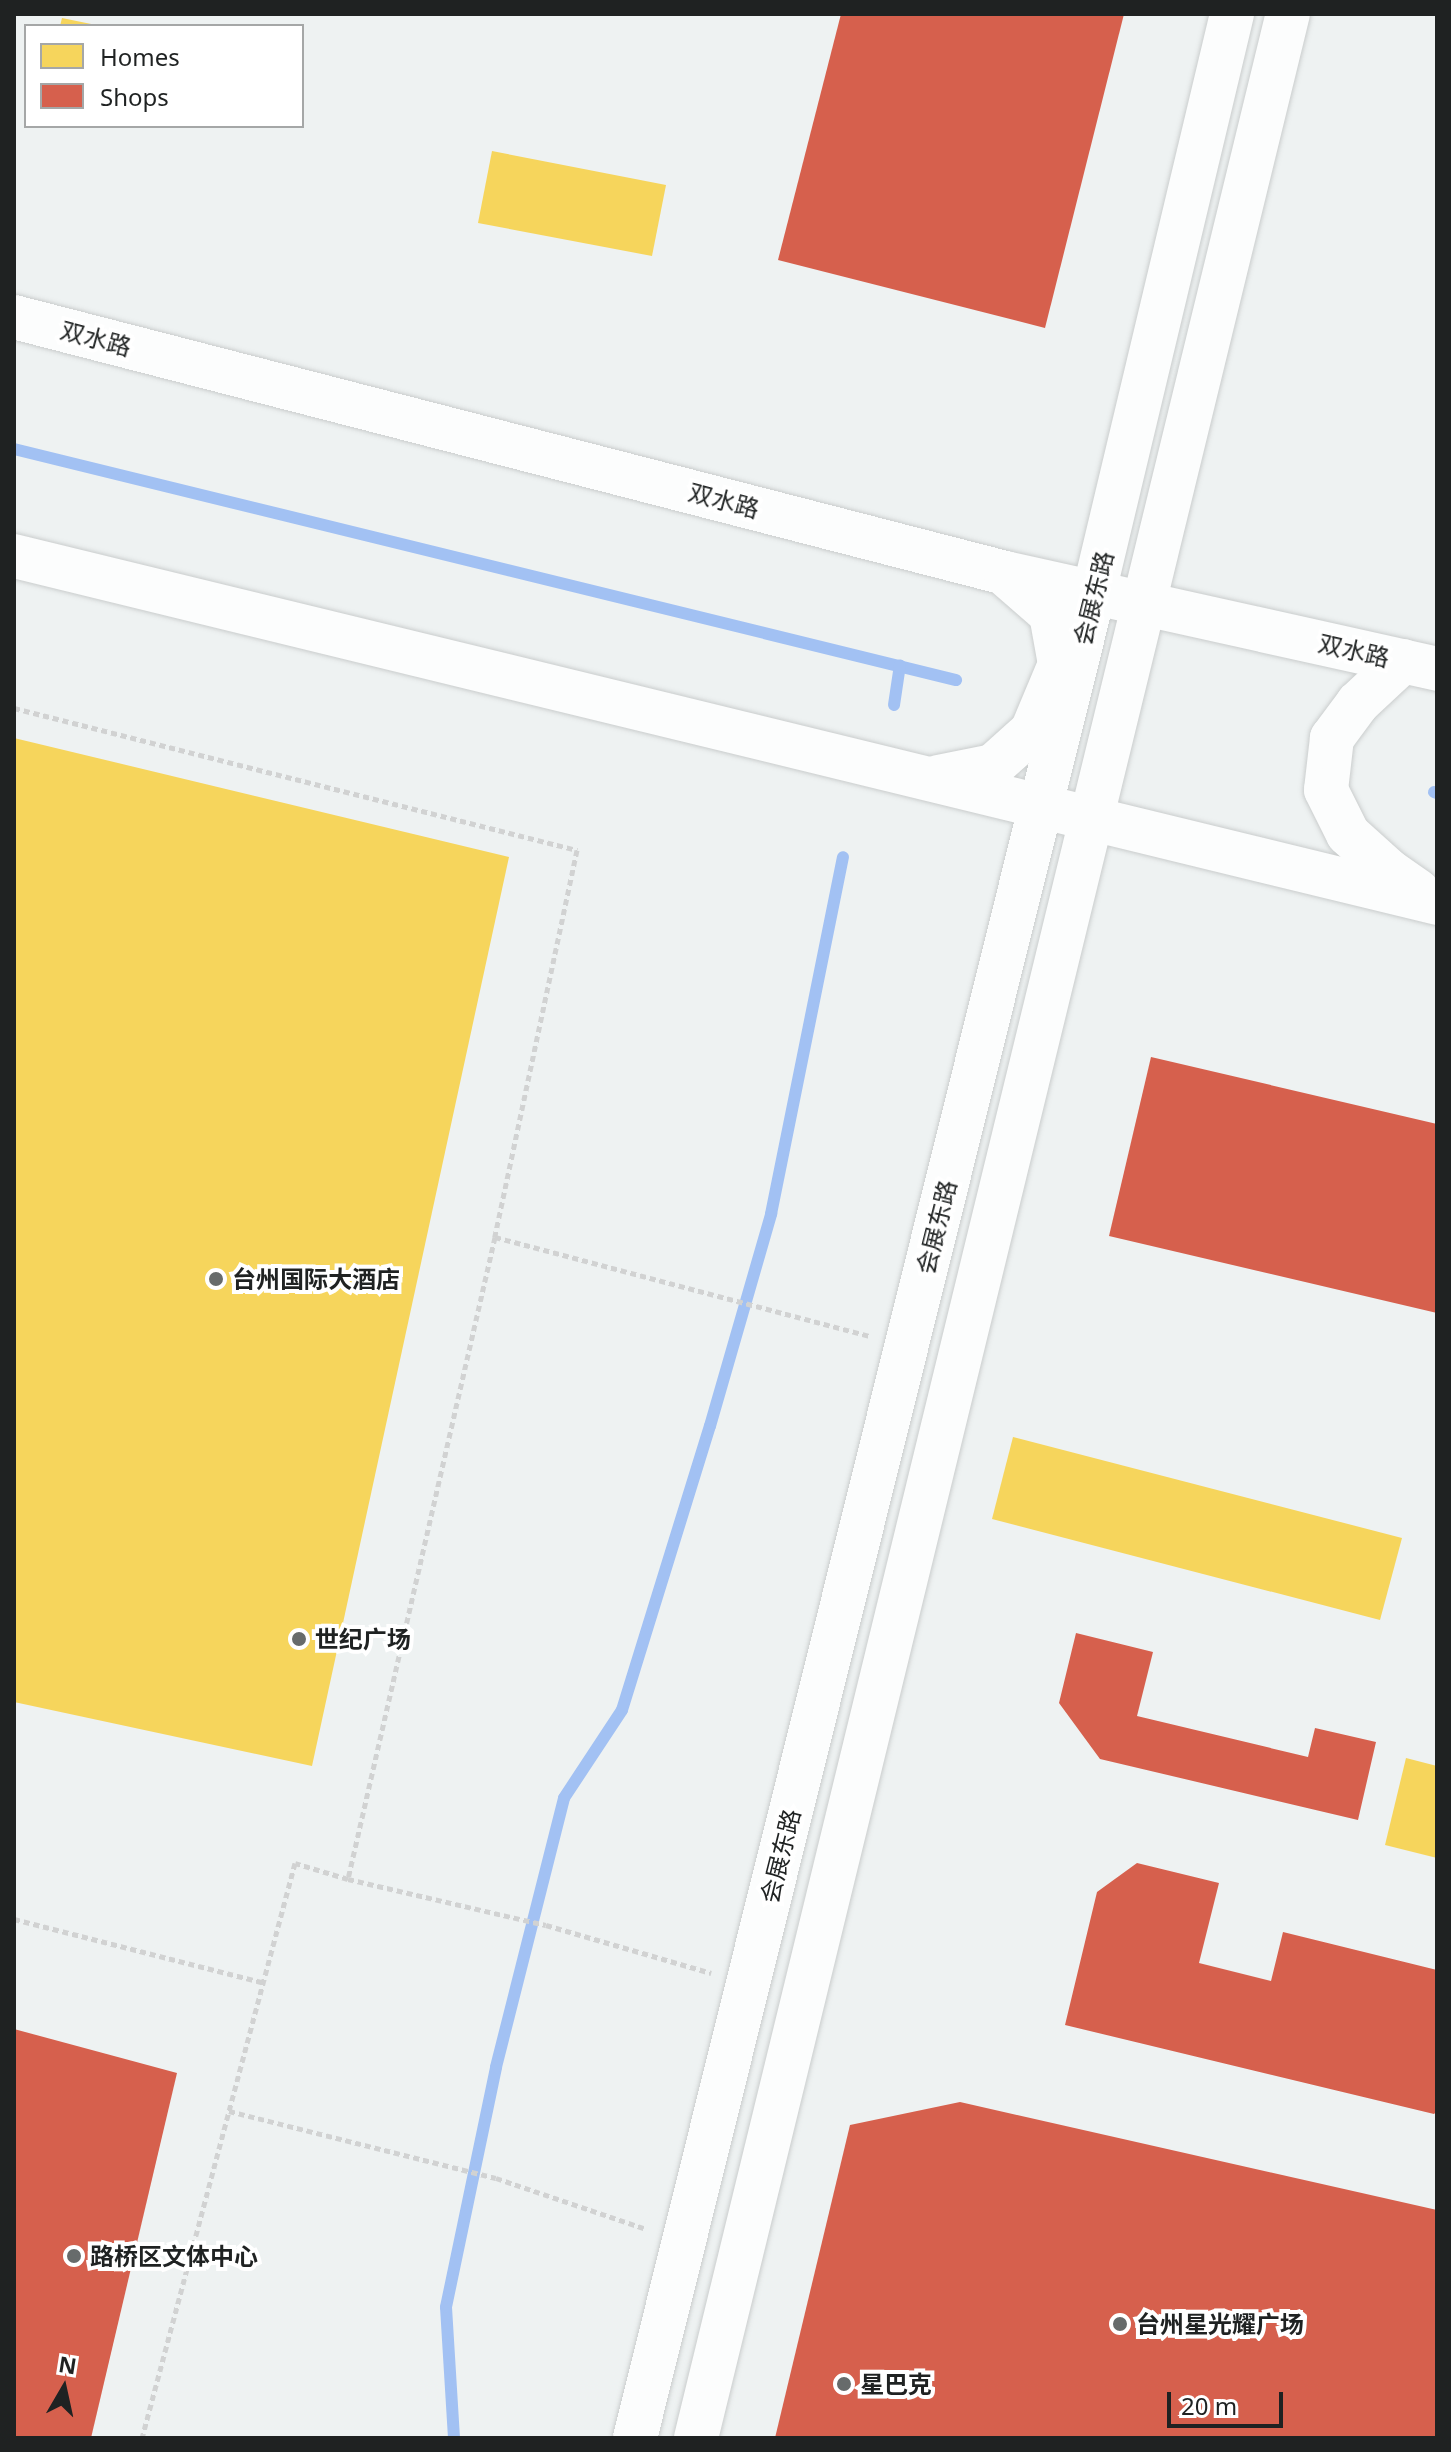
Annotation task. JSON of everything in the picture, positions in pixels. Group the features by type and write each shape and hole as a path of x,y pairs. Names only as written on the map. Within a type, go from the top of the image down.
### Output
{"main road":[{"name":"会展东路","path":"635,2438 1041,808 1232,14"},
{"name":"会展东路","path":"696,2438 1288,14"},
{"name":"双水路","path":"14,317 1005,573 1420,665"},
{"path":"14,556 1435,902"},
{"path":"924,779 993,766 1032,731 1060,664 1051,614 1005,573"},
{"path":"1420,665 1358,703 1332,738 1326,790 1348,834 1389,871 1435,902"}],"path":[{"path":"14,708 577,850 495,1237 348,1879"},
{"path":"495,1237 822,1323"},
{"path":"142,2438 295,1863 348,1879 546,1925 748,1984"},
{"path":"14,1919 265,1983"},
{"path":"229,2111 496,2178 684,2241"}],"building: Homes":[{"path":"62,18 91,24 60,24"},
{"path":"492,151 666,185 652,256 478,223"},
{"name":"台州国际大酒店","path":"14,738 509,857 312,1766 14,1702"},
{"path":"1013,1437 1402,1538 1380,1620 992,1519"},
{"path":"1406,1758 1437,1766 1437,1858 1385,1845"}],"building: Shops":[{"path":"841,14 1124,14 1045,328 778,260"},
{"path":"1151,1057 1437,1124 1437,1313 1109,1236"},
{"path":"1076,1633 1153,1652 1137,1716 1308,1757 1315,1728 1376,1742 1358,1820 1100,1759 1059,1703"},
{"path":"1137,1863 1219,1883 1199,1963 1271,1981 1283,1932 1437,1970 1437,2111 1434,2114 1065,2025 1097,1892"},
{"name":"路桥区文体中心","path":"14,2029 177,2073 91,2438 14,2438"},
{"name":"台州星光耀广场","path":"960,2102 1437,2210 1437,2438 775,2438 850,2125"}],"waterway":[{"path":"14,449 956,680"},
{"path":"894,705 900,665"},
{"path":"454,2438 446,2307 496,2067 564,1798 622,1710 710,1426 771,1214 843,857"}],"place":[{"name":"台州国际大酒店","path":"216,1279"},
{"name":"世纪广场","path":"299,1639"},
{"name":"路桥区文体中心","path":"74,2256"},
{"name":"台州星光耀广场","path":"1120,2324"},
{"name":"星巴克","path":"844,2384"}]}
